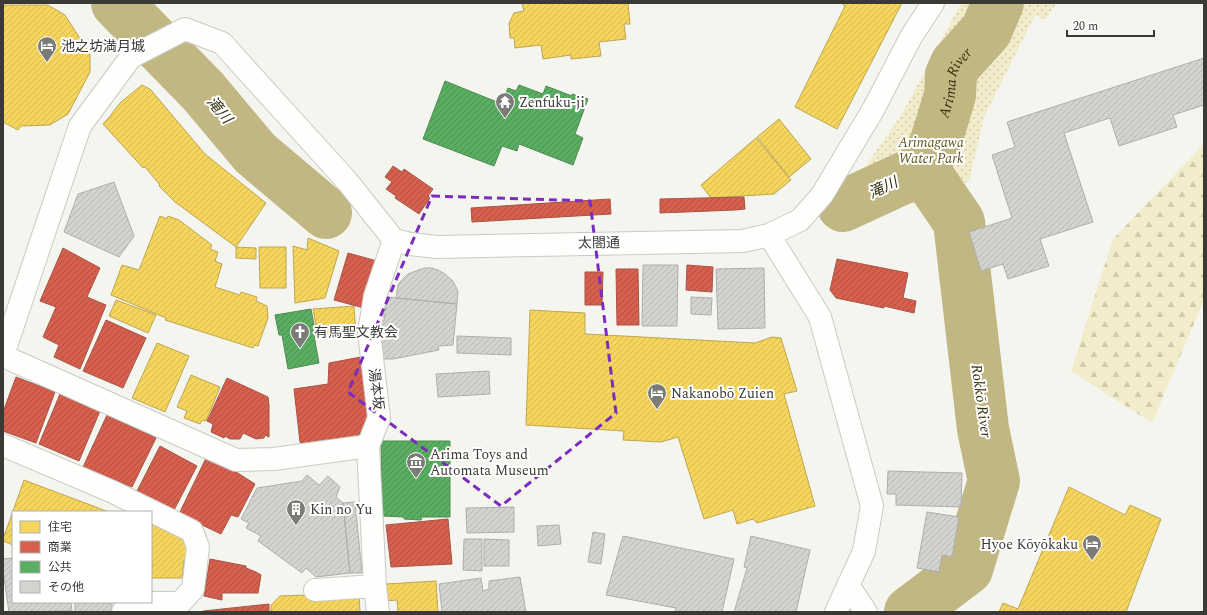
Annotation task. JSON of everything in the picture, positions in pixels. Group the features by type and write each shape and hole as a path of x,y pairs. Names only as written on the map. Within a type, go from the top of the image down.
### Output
{"street":[{"name":"太閤通","path":"394,240 410,244 437,247 743,241 769,235 800,220 822,195 872,110 911,37 933,3"},
{"path":"368,446 274,459 236,460 3,355 80,126 131,57 185,29 222,43 347,181 394,240"},
{"path":"769,235 820,317 872,506 864,551 836,612"},
{"name":"湯本坂","path":"378,612 375,586 368,446 379,418 368,332 375,296 394,240"},
{"path":"3,445 113,492 151,511"},
{"path":"123,612 137,603 190,604 198,547 192,531 152,511"},
{"path":"848,585 865,610"},
{"path":"315,590 375,586"}],"highlighted area":[{"path":"432,196 590,201 616,413 501,506 348,392"}],"green space":[{"name":"Arimagawa Water Park","path":"961,3 1057,3 1045,20 1035,15 984,117 969,181 926,202 860,212 853,184 902,114"},
{"path":"1204,144 1204,300 1152,423 1071,371 1113,239"}],"building: 住宅":[{"path":"628,3 630,24 624,24 626,39 599,42 601,56 571,59 571,55 543,59 541,45 515,48 514,38 510,38 509,23 514,13 524,11 522,4"},
{"path":"841,3 902,3 837,129 795,107 845,6"},
{"name":"池之坊満月城","path":"4,5 48,5 65,15 90,54 90,72 68,114 50,125 21,126 18,130 3,122"},
{"path":"142,85 150,89 205,154 266,203 236,247 175,202 159,186 160,185 145,167 143,168 103,124 121,102"},
{"path":"779,119 811,159 789,177 757,137"},
{"path":"756,138 791,180 774,194 711,198 701,185"},
{"path":"160,216 167,219 168,216 179,220 212,245 210,249 218,252 215,261 222,264 215,287 240,295 241,292 257,297 256,301 267,306 268,318 258,346 254,345 253,348 165,320 166,318 111,295 122,265 139,270"},
{"path":"308,238 339,251 325,298 295,303 293,246 307,250"},
{"path":"236,247 256,248 256,259 236,258"},
{"path":"259,247 286,247 286,288 260,288"},
{"path":"116,300 156,315 148,333 109,316"},
{"path":"354,306 356,335 316,337 314,332 317,331 313,309"},
{"name":"Nakanobō Zuien","path":"530,310 585,313 585,334 755,343 772,337 781,338 797,391 784,394 815,506 757,523 753,519 737,524 733,510 704,519 678,437 661,442 623,440 624,431 526,425"},
{"path":"157,343 189,356 165,412 132,398"},
{"path":"191,375 220,387 206,421 202,420 200,424 184,418 187,411 177,407"},
{"path":"24,480 106,511 13,511"},
{"name":"Hyoe Kōyōkaku","path":"1069,487 1125,515 1130,505 1161,519 1126,612 999,612 1003,603 1018,609"},
{"path":"12,514 12,545 3,541"},
{"path":"152,519 192,540 192,565 184,561 182,578 152,578"},
{"path":"436,581 438,612 398,612 397,600 386,601 386,584"},
{"path":"359,593 360,612 271,612 271,605 280,596"}],"building: 商業":[{"path":"393,166 402,172 404,169 433,189 428,196 430,198 419,214 395,198 396,196 386,189 392,182 385,177"},
{"path":"744,197 745,209 660,213 660,199"},
{"path":"610,199 611,214 472,222 471,208"},
{"path":"63,248 100,268 87,297 106,305 80,369 54,357 59,345 43,337 56,307 40,301"},
{"path":"348,253 377,261 364,308 334,300"},
{"path":"837,259 908,273 903,298 916,301 914,313 884,306 884,308 836,298 830,290"},
{"path":"687,265 713,267 712,292 686,290"},
{"path":"616,269 638,269 639,325 617,325"},
{"path":"585,272 603,272 602,305 585,305"},
{"path":"106,320 146,338 123,388 83,371"},
{"path":"361,357 370,423 353,441 303,445 300,442 294,389 328,384 329,363"},
{"path":"16,377 55,392 36,443 3,431 3,412"},
{"path":"227,378 268,397 269,437 265,435 264,438 256,439 243,433 240,439 230,439 211,432 213,424 207,421"},
{"path":"60,394 100,411 79,461 39,444"},
{"path":"107,415 156,438 132,487 83,467"},
{"path":"160,446 197,466 174,510 137,491"},
{"path":"208,454 255,484 238,517 231,515 221,534 179,514"},
{"path":"448,519 452,564 391,567 386,525"},
{"path":"210,559 246,566 246,568 261,575 258,593 222,593 222,600 204,596"},
{"path":"269,604 269,612 203,612 203,611"}],"building: 公共":[{"name":"Zenfuku-ji","path":"445,81 502,104 508,88 516,91 519,85 543,94 546,86 572,96 572,94 588,99 575,134 583,138 573,165 519,144 517,151 502,146 494,166 423,139"},
{"name":"有馬聖文教会","path":"311,309 319,363 288,369 282,335 279,335 275,315"},
{"name":"Arima Toys and Automata Museum","path":"381,441 450,441 450,517 422,517 421,520 404,519 404,517 382,516"}],"building: その他":[{"path":"1204,58 1204,105 1173,115 1177,127 1119,146 1110,118 1064,133 1093,222 1040,239 1049,266 1008,279 1003,264 981,271 969,232 1012,218 992,155 1015,147 1007,122"},
{"path":"114,182 134,236 119,257 64,232 78,194"},
{"path":"643,265 678,265 677,326 642,326"},
{"path":"424,268 438,270 453,281 458,291 457,304 396,298 398,285 401,281 408,274"},
{"path":"764,268 765,328 718,329 716,269"},
{"path":"387,297 457,304 453,345 438,346 439,350 393,359 378,359 379,321 384,321"},
{"path":"691,297 712,298 711,315 691,314"},
{"path":"457,336 511,338 511,355 457,353"},
{"path":"489,371 490,394 438,397 436,374"},
{"path":"888,471 962,473 961,507 896,505 896,494 887,494"},
{"name":"Kin no Yu","path":"307,475 319,485 328,476 340,487 336,497 343,503 350,573 316,577 306,568 302,573 258,541 261,536 246,528 249,523 241,519 257,488 302,481"},
{"path":"355,502 362,573 350,573 343,503"},
{"path":"514,507 514,532 467,533 466,508"},
{"path":"927,512 959,517 952,557 942,555 939,572 917,568"},
{"path":"559,525 561,544 538,546 537,526"},
{"path":"593,532 605,534 601,564 588,562"},
{"path":"623,536 734,559 722,612 675,612 676,608 606,595"},
{"path":"751,536 810,550 796,612 734,612 747,568 744,567"},
{"path":"464,539 482,539 482,571 463,570"},
{"path":"484,539 509,540 509,566 484,566"},
{"path":"12,558 12,603 71,603 72,611 9,612 3,571 3,559"},
{"path":"520,577 526,612 442,612 439,584 481,578 483,591 489,589 489,581"},
{"path":"75,603 112,603 112,612 75,612"}],"waterway":[{"name":"滝川","path":"117,3 203,91 255,153 326,213"},
{"name":"Arima River","path":"923,169 935,144 950,95 951,75 956,64 986,31 998,3"},
{"name":"滝川","path":"843,206 923,169"},
{"name":"Rokkō River","path":"910,612 967,569 994,481 983,429 959,222 923,169"}],"place":[{"name":"池之坊満月城","path":"47,63"},
{"name":"Zenfuku-ji","path":"505,119"},
{"name":"有馬聖文教会","path":"300,349"},
{"name":"Nakanobō Zuien","path":"657,410"},
{"name":"Arima Toys and Automata Museum","path":"416,479"},
{"name":"Kin no Yu","path":"296,526"},
{"name":"Hyoe Kōyōkaku","path":"1092,561"}]}
